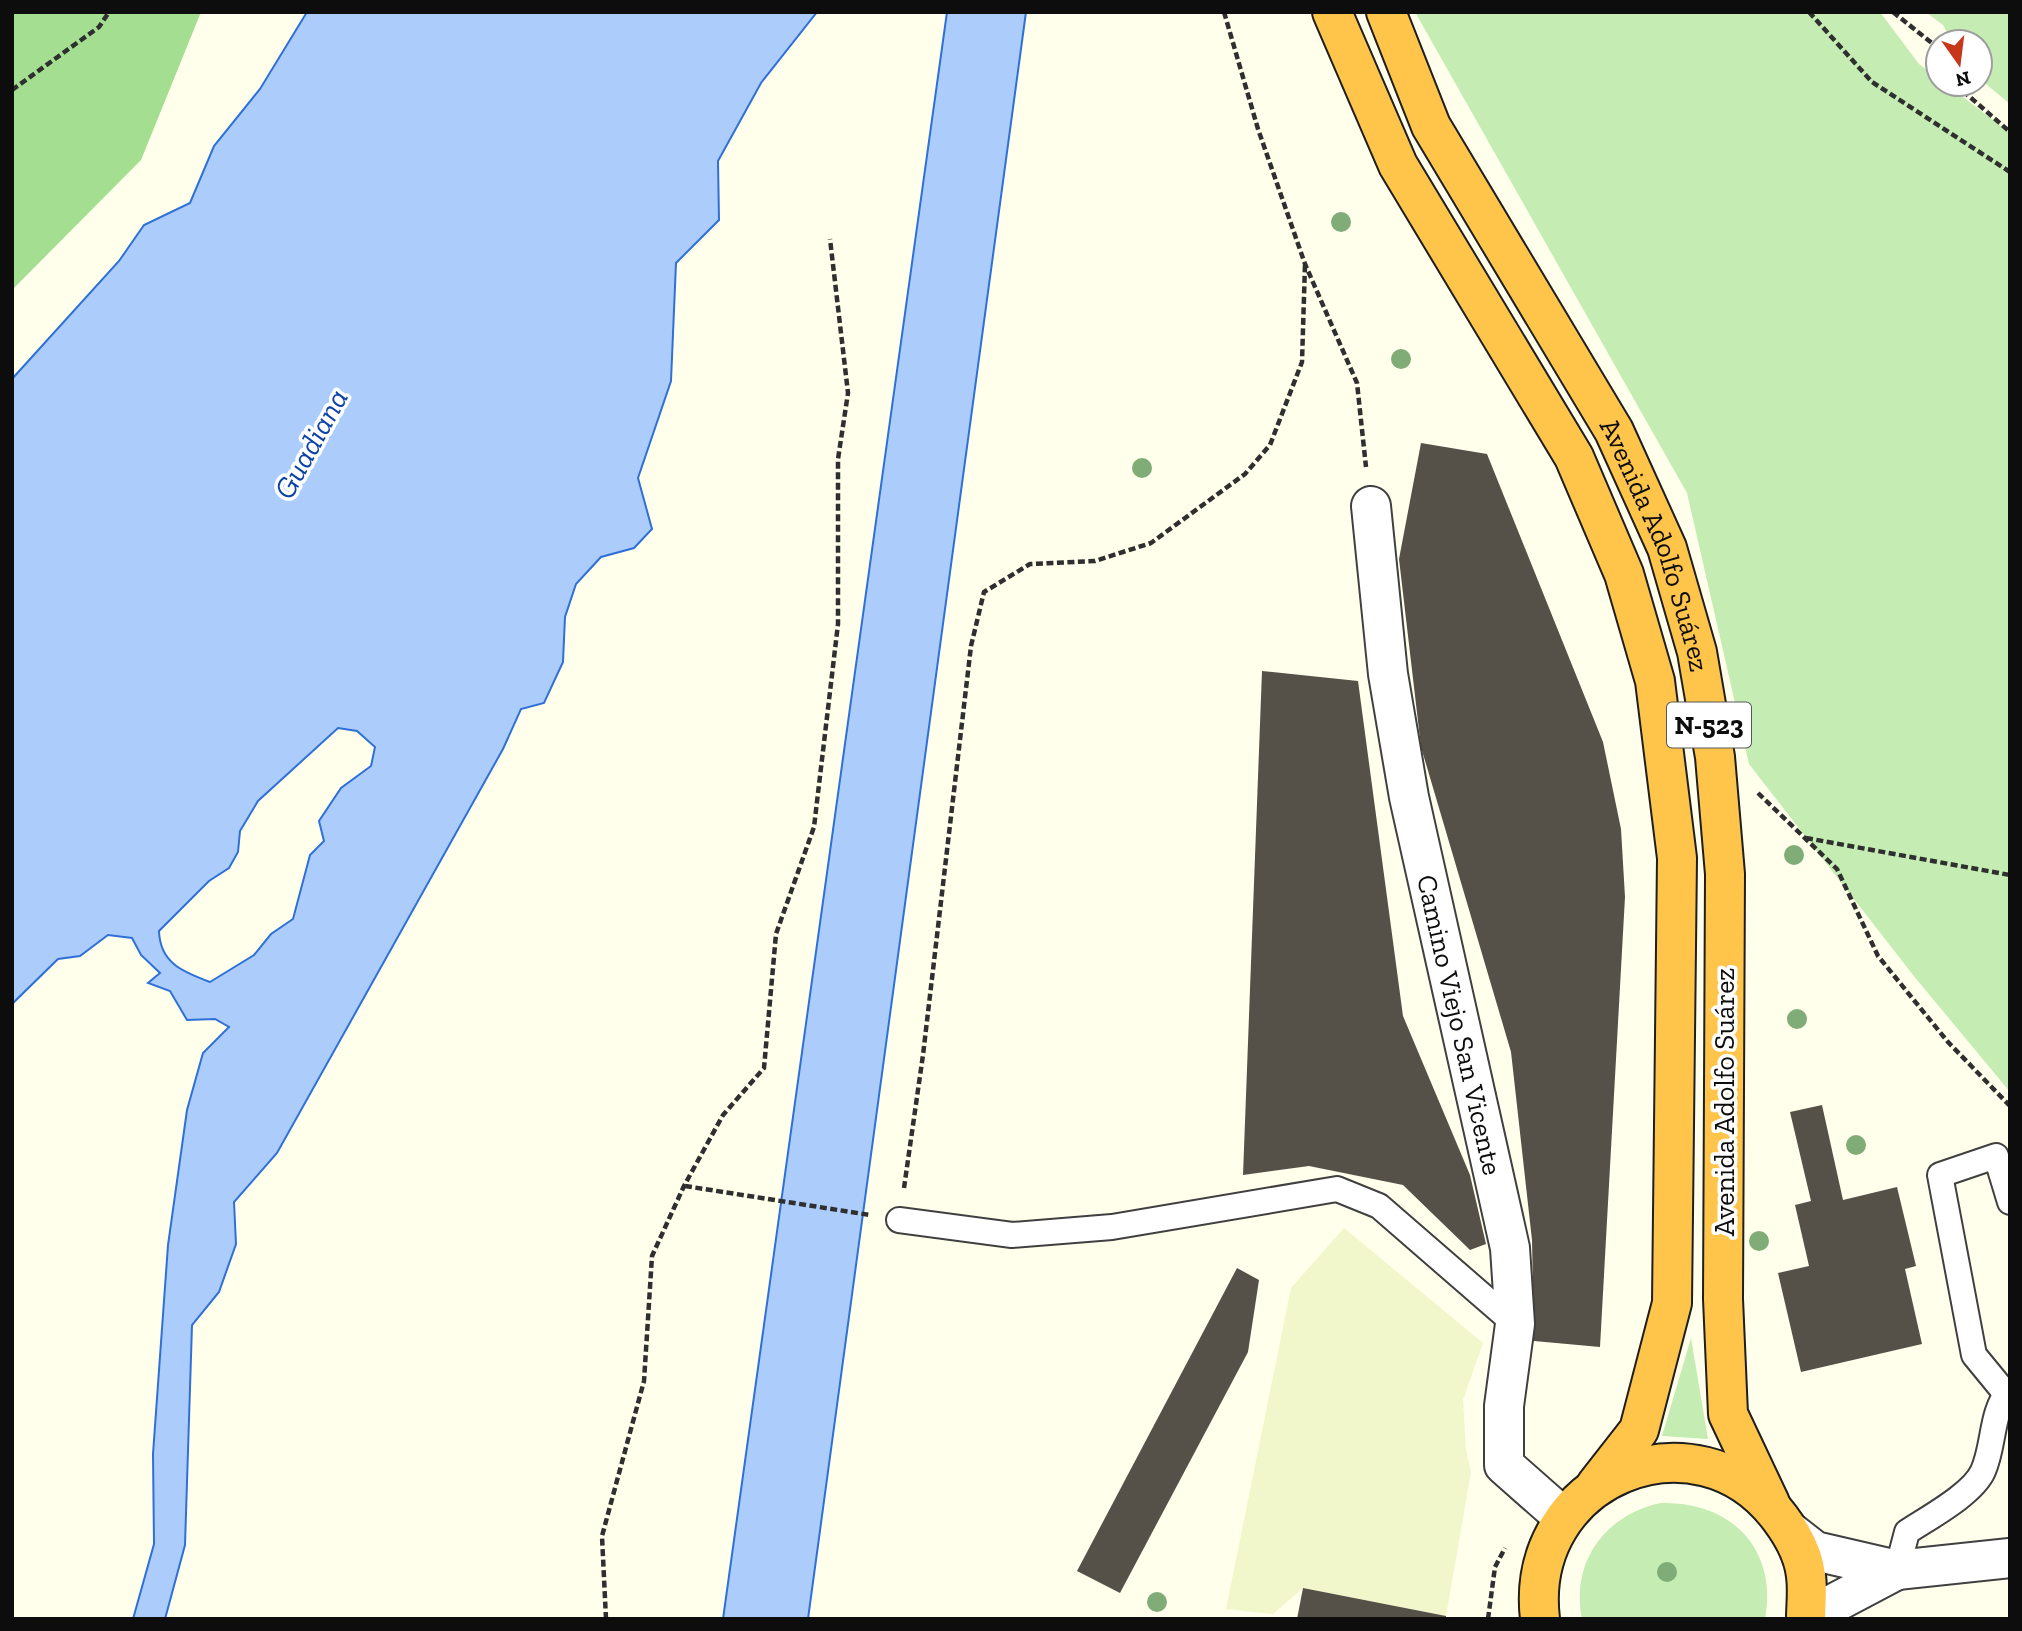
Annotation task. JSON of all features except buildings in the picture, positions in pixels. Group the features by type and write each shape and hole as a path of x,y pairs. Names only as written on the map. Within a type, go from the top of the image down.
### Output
{"highway":[{"name":"Avenida Adolfo Suárez","path":"1332,12 1398,165 1574,457 1623,575 1655,681 1677,858 1672,1303 1639,1430 1596,1485"},
{"name":"Avenida Adolfo Suárez","path":"1386,12 1431,126 1615,431 1667,548 1698,652 1714,757 1725,874 1723,1299 1728,1414 1770,1503"},
{"path":"1540,1619 1537,1594 1544,1553 1563,1517 1596,1485 1640,1466 1686,1463 1732,1476 1770,1503 1792,1533 1806,1574 1806,1618"}],"street":[{"name":"Camino Viejo San Vicente","path":"1371,506 1388,674 1406,783 1510,1248 1514,1324 1504,1406 1504,1465 1563,1517"},
{"path":"1792,1533 1815,1551 1897,1570 2010,1558"},
{"path":"1806,1618 1897,1570"}],"lane":[{"path":"1897,1570 1907,1532 1954,1501 1983,1473 1998,1408 2008,1391 1974,1355 1940,1175 1996,1156 2010,1202"},
{"path":"899,1220 1012,1236 1112,1227 1337,1189 1379,1206 1514,1324"}],"path":[{"path":"12,90 99,27 109,12"},
{"path":"1224,12 1258,129 1305,264 1357,383 1371,506"},
{"path":"1809,12 1872,82 2010,172"},
{"path":"1893,12 1924,37"},
{"path":"1971,98 2010,132"},
{"path":"606,1619 602,1536 644,1381 652,1256 684,1186 723,1115 764,1068 776,934 814,827 838,624 838,459 848,393 830,239"},
{"path":"684,1186 899,1220 923,1055 971,646 984,592 1030,564 1095,561 1151,543 1245,474 1270,445 1302,362 1305,264"},
{"path":"1714,757 1758,793 1837,869 1878,957 1948,1042 2010,1106"},
{"path":"1805,838 2010,875"},
{"path":"1488,1619 1495,1567 1506,1545"}],"green space":[{"path":"12,12 201,12 141,160 12,290"},
{"path":"1415,12 1880,12 1924,68 1924,98 1964,98 2010,133 2010,1092 1913,975 1749,764 1687,493"},
{"path":"1926,12 2010,12 2010,104 1994,91 1994,28 1945,28"},
{"path":"1344,1228 1483,1343 1463,1400 1466,1450 1471,1472 1446,1616 1303,1588 1273,1614 1226,1609 1291,1288"},
{"path":"1691,1338 1708,1439 1662,1436"},
{"path":"1661,1503 1686,1504 1708,1510 1728,1520 1744,1534 1756,1551 1764,1571 1767,1594 1765,1619 1582,1619 1582,1578 1587,1560 1596,1544 1624,1518"}],"water":[{"name":"Guadiana","path":"307,12 817,12 761,83 718,161 719,220 676,263 671,381 638,478 652,529 634,548 601,557 576,584 565,617 563,662 544,703 521,709 503,749 277,1153 234,1202 236,1244 219,1292 192,1325 185,1545 165,1619 133,1619 154,1544 153,1454 168,1245 187,1110 203,1053 229,1027 215,1019 187,1020 170,991 148,983 160,973 141,955 132,938 108,935 80,956 58,959 12,1004 12,379 119,261 144,225 190,203 214,146 260,89","holes":["338,728 357,731 375,747 371,766 341,788 319,821 324,841 310,855 293,919 271,934 254,955 210,982 175,965 164,951 159,931 209,881 229,868 238,852 240,831 258,801"]},
{"path":"947,12 1026,12 808,1619 723,1619"}]}
